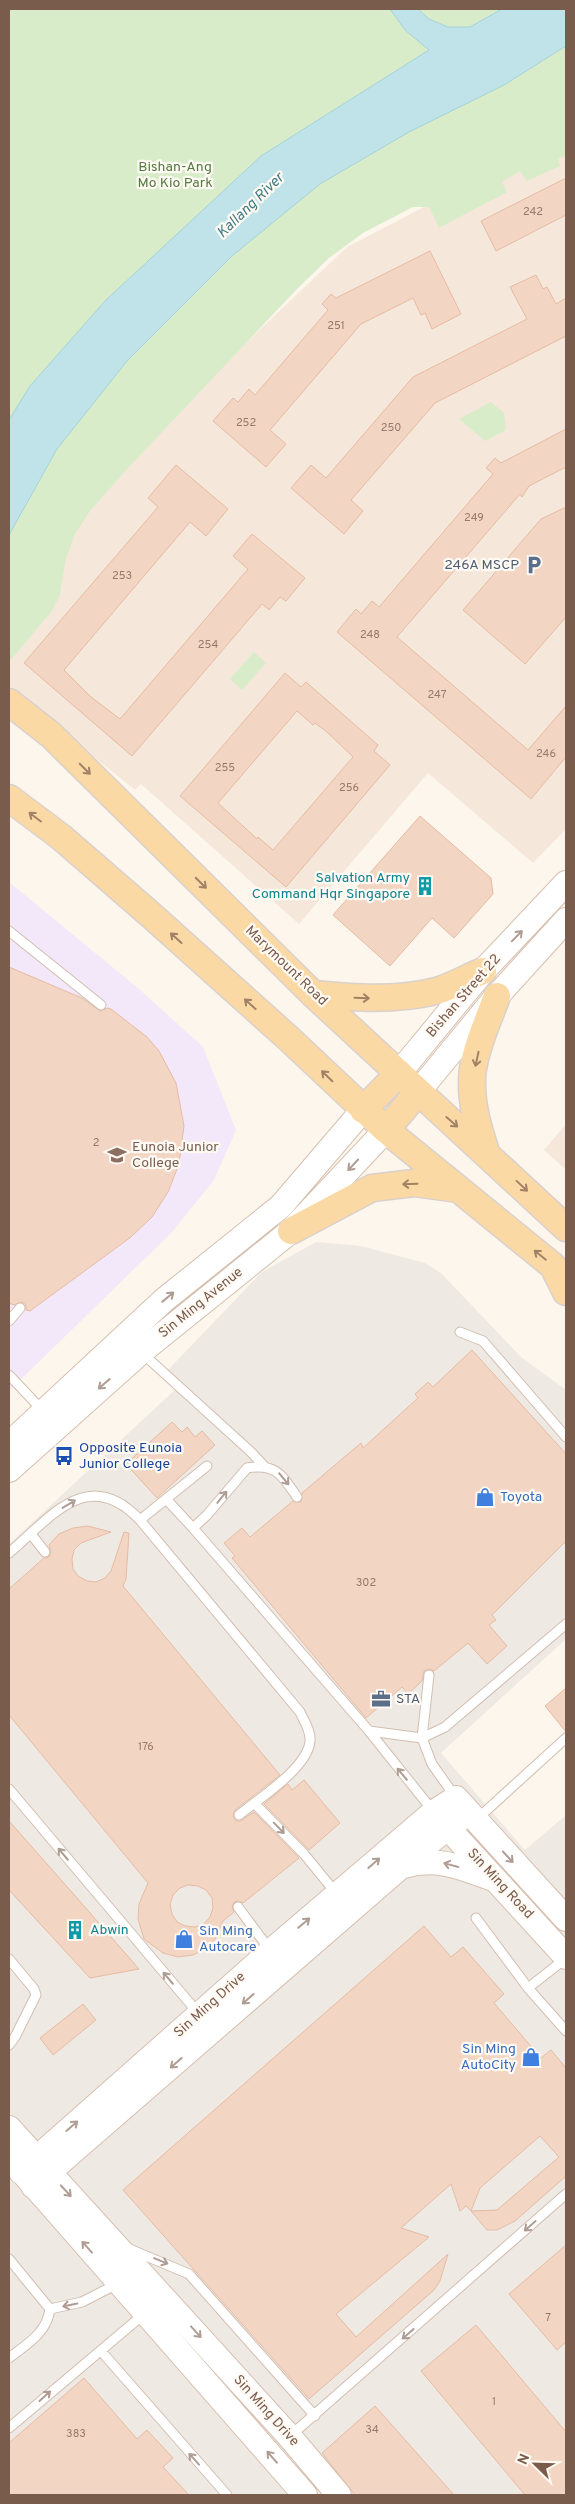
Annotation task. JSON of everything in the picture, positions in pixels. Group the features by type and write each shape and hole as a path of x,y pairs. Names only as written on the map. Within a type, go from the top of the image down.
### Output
{"main road":[{"name":"Marymount Road","path":"9,702 51,735 313,994 566,1228"},
{"path":"9,798 61,837 152,916 287,1037 362,1110 553,1266 566,1292"},
{"path":"313,994 352,997 398,997 437,990 483,971"},
{"path":"486,1152 476,1118 471,1083 479,1046 497,996"},
{"name":"Bishan Street 22","path":"362,1110 399,1073"},
{"name":"Bishan Street 22","path":"386,1130 418,1092"},
{"path":"291,1230 372,1188 414,1183 459,1190"}],"street":[{"name":"Bishan Street 22","path":"399,1073 483,971 566,884"},
{"name":"Bishan Street 22","path":"418,1092 497,996 566,920"},
{"name":"Sin Ming Avenue","path":"9,1444 164,1300 281,1206 362,1110"},
{"name":"Sin Ming Avenue","path":"9,1470 141,1352 291,1230 386,1130"},
{"name":"Sin Ming Drive","path":"29,2169 206,2023 441,1820 466,1811"},
{"name":"Sin Ming Road","path":"466,1811 566,1919"},
{"name":"Sin Ming Drive","path":"344,1903 404,1866 441,1820"},
{"name":"Sin Ming Road","path":"441,1820 566,1957"},
{"path":"404,1866 420,1861 436,1861 498,1881"},
{"name":"Sin Ming Drive","path":"9,2128 29,2169 154,2304 310,2488 339,2495"},
{"name":"Sin Ming Drive","path":"29,2169 115,2243 128,2275"},
{"name":"Sin Ming Drive","path":"154,2304 289,2436 310,2488"}],"lane":[{"path":"9,931 101,1005"},
{"path":"9,1321 20,1308"},
{"path":"460,1332 484,1341 566,1437"},
{"path":"141,1352 265,1467"},
{"path":"9,1375 44,1412"},
{"path":"140,1520 207,1466"},
{"path":"193,1528 208,1515 245,1470 269,1467 282,1475 297,1498"},
{"path":"9,1553 67,1505 91,1495 112,1498 131,1511 140,1520 300,1712 305,1722 310,1738 309,1747 302,1761 239,1815"},
{"path":"167,1500 369,1731 441,1820"},
{"path":"31,1534 45,1552"},
{"path":"369,1731 422,1738 445,1728 566,1624"},
{"path":"429,1675 422,1738 432,1764 466,1811 566,1738"},
{"path":"9,1789 206,2023"},
{"path":"254,1803 304,1854 344,1903"},
{"path":"238,1907 277,1960"},
{"path":"476,1918 528,1988 566,2031"},
{"path":"528,1988 566,1957"},
{"path":"9,1959 36,1994 16,2037 9,2045"},
{"path":"289,2436 315,2416 566,2194"},
{"path":"115,2243 189,2274 315,2416"},
{"path":"9,2259 50,2309 48,2322 37,2336 9,2358"},
{"path":"50,2309 82,2302 128,2275"},
{"path":"9,2428 154,2304"},
{"path":"101,2351 227,2495"}],"shaded area":[{"path":"566,133 566,829 533,863 428,773 299,924 141,784 135,790 9,688 9,619 82,498 347,247"},
{"name":"Eunoia Junior College","path":"9,882 139,989 203,1047 236,1130 214,1180 172,1232 9,1391"},
{"path":"566,1124 566,1170 544,1150"},
{"path":"316,1242 361,1246 425,1263 441,1273 521,1357 566,1390 566,1639 441,1753 525,1850 566,1815 566,2495 9,2495 9,1544 178,1387 164,1374 262,1272"}],"green space":[{"name":"Bishan-Ang Mo Kio Park","path":"9,9 566,9 566,155 558,159 560,166 527,181 520,171 502,182 507,192 439,228 429,207 413,207 363,233 329,258 297,289 128,468 90,511 75,534 65,562 60,595 52,611 9,662"},
{"path":"491,402 504,413 506,430 485,441 459,419"},
{"path":"254,652 266,663 242,690 230,679"}],"water":[{"name":"Kallang River","path":"390,9 418,9 429,19 448,27 470,27 502,9 566,9 566,46 504,85 409,132 320,184 232,256 127,361 57,449 9,535 9,420 30,386 106,300 261,156 429,50 405,30"}],"building":[{"path":"566,178 566,215 496,251 481,221"},
{"path":"430,251 461,314 432,329 425,313 421,315 413,298 361,324 270,430 286,444 266,467 213,421 233,398 238,402 249,389 255,395 328,310 322,304 331,294 336,298"},
{"path":"536,275 543,289 547,287 556,304 566,298 566,336 435,403 351,500 363,511 344,534 291,488 311,465 326,478 413,377 527,319 510,287"},
{"path":"566,429 566,467 529,486 522,497 520,494 397,637 528,750 566,706 566,757 531,799 337,632 356,609 361,614 372,601 379,607 493,474 486,468 495,458 501,463"},
{"path":"176,465 228,509 206,536 190,522 64,670 91,697 120,719 248,569 233,556 252,534 305,578 286,601 280,597 269,610 262,604 132,756 24,663 158,507 148,498"},
{"name":"246A MSCP","path":"566,507 566,617 525,664 463,610 541,519"},
{"path":"285,673 301,687 306,682 378,745 374,751 390,765 286,887 180,796","holes":["297,711 313,725 315,723 327,732 353,757 273,850 258,837 257,839 218,803"]},
{"name":"Salvation Army Command Hqr Singapore","path":"420,816 491,878 493,894 454,938 432,918 390,966 333,915"},
{"name":"Eunoia Junior College","path":"9,967 82,998 100,1011 107,1008 111,1009 147,1037 159,1051 176,1083 184,1126 179,1164 168,1192 152,1217 131,1237 30,1311 26,1310 26,1305 22,1302 14,1305 9,1303"},
{"path":"472,1350 566,1454 566,1541 492,1615 496,1620 489,1625 507,1646 487,1664 468,1643 434,1671 429,1669 424,1671 422,1681 408,1694 402,1687 366,1718 232,1558 235,1556 224,1543 242,1528 250,1537 293,1501 301,1502 302,1493 361,1443 363,1448 418,1398 415,1394 428,1382 433,1387"},
{"path":"172,1422 182,1432 187,1427 195,1437 202,1431 215,1445 157,1498 126,1464"},
{"path":"88,1526 111,1532 81,1543 74,1550 72,1559 73,1569 78,1576 87,1581 96,1582 105,1578 111,1571 124,1532 129,1533 126,1579 123,1586 280,1775 235,1810 233,1816 236,1821 240,1821 254,1812 299,1858 243,1903 234,1902 232,1907 234,1912 223,1921 216,1938 206,1949 193,1955 178,1957 163,1953 144,1939 138,1919 139,1904 148,1883 9,1715 9,1589 44,1558 49,1557 51,1552 49,1545 59,1534 73,1528","holes":["188,1885 198,1886 206,1890 212,1898 213,1908 210,1917 204,1924 195,1927 185,1926 177,1922 172,1914 170,1904 173,1895 180,1888"]},
{"path":"566,1688 566,1732 545,1706"},
{"path":"304,1780 340,1823 309,1850 264,1804 288,1784 292,1790"},
{"name":"Abwin","path":"9,1821 139,1969 90,1978 9,1890"},
{"path":"424,1926 451,1957 463,1947 504,1994 494,2003 541,2058 551,2050 566,2068 566,2176 515,2221 497,2230 487,2230 466,2206 460,2211 451,2184 401,2228 429,2237 336,2314 356,2337 448,2254 440,2281 434,2290 309,2399 123,2190","holes":["540,2136 559,2157 497,2210 471,2211 480,2188"]},
{"path":"83,2004 96,2020 53,2055 40,2038"},
{"path":"566,2245 566,2342 557,2350 509,2294"},
{"path":"476,2325 566,2432 566,2495 525,2495 421,2371"},
{"path":"84,2378 137,2439 147,2430 173,2458 163,2467 189,2495 9,2495 9,2443"},
{"path":"375,2406 454,2495 355,2495 322,2453"}],"place":[{"name":"246A MSCP","path":"534,565"},
{"name":"Salvation Army Command Hqr Singapore","path":"425,886"},
{"name":"Eunoia Junior College","path":"117,1155"},
{"name":"Opposite Eunoia Junior College","path":"64,1456"},
{"name":"Toyota","path":"485,1497"},
{"name":"STA","path":"381,1699"},
{"name":"Abwin","path":"75,1930"},
{"name":"Sin Ming Autocare","path":"184,1939"},
{"name":"Sin Ming AutoCity","path":"531,2057"}]}
